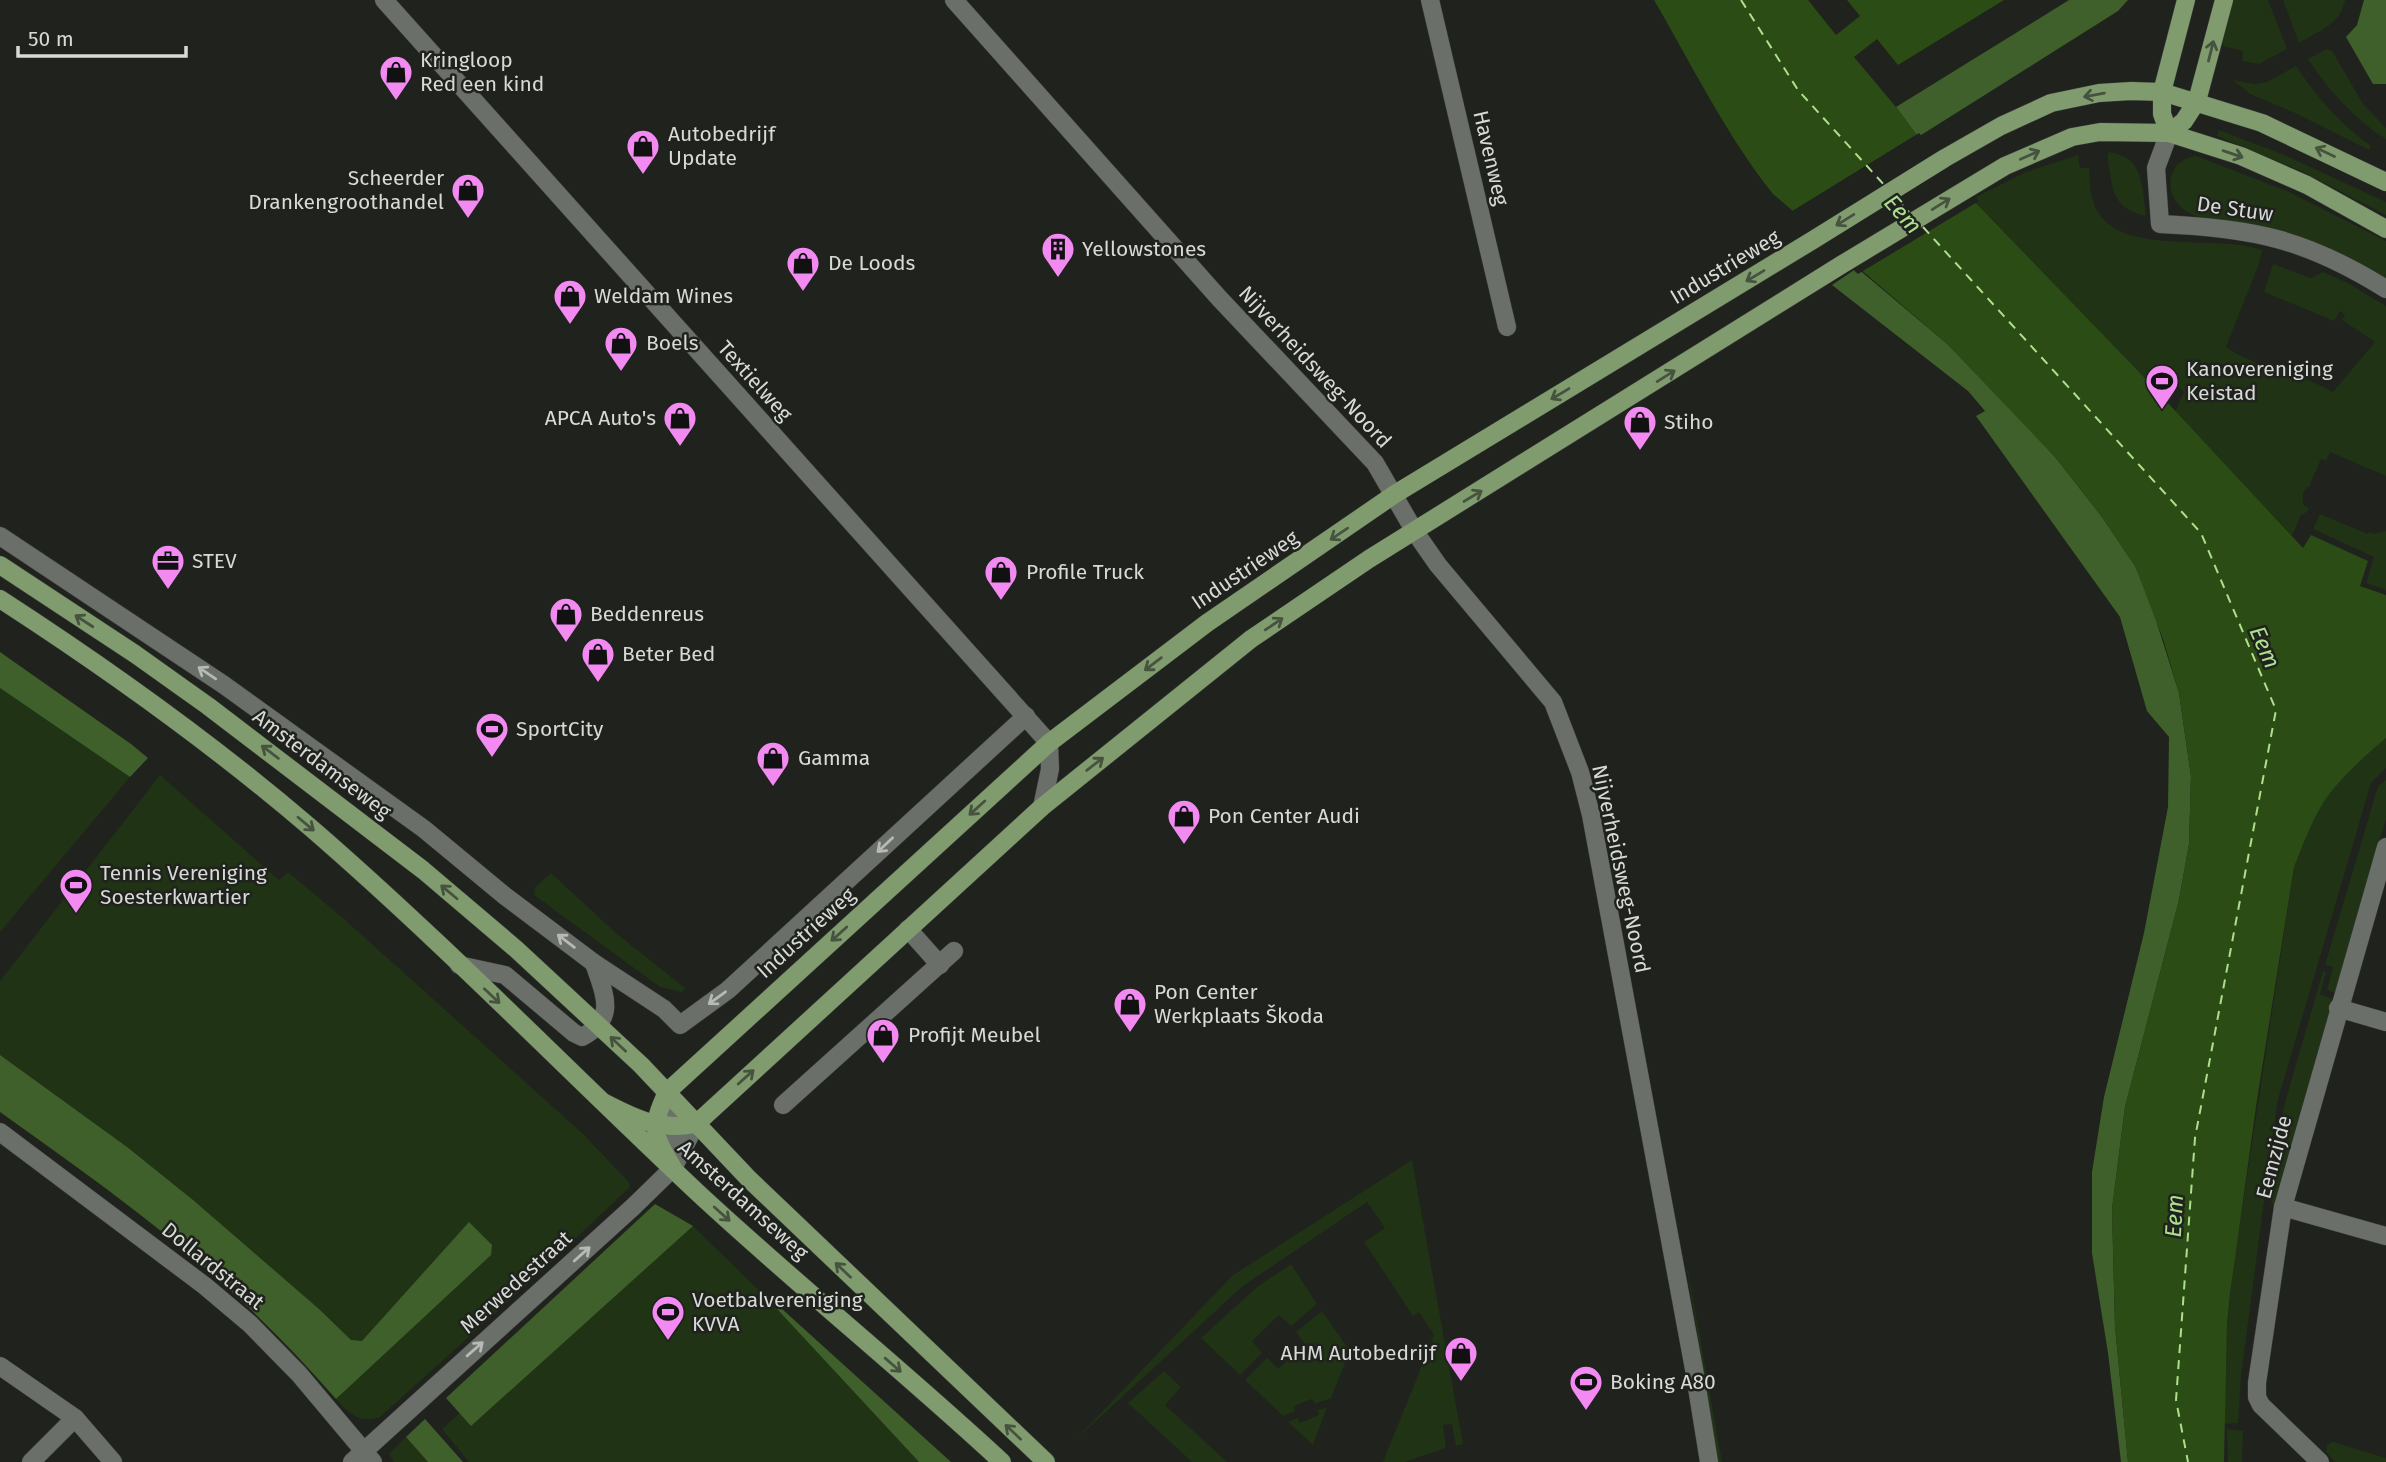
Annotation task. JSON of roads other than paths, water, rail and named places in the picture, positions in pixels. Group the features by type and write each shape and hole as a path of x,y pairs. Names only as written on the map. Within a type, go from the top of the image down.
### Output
{"main road":[{"path":"2169,133 2162,114 2162,92 2186,0"},
{"path":"2169,133 2184,121 2197,101 2224,0"},
{"name":"Industrieweg","path":"655,1124 667,1093 1049,743 1207,623 1395,494 2001,126 2051,103 2099,93 2162,92 2262,122 2386,182"},
{"path":"605,1103 634,1118 655,1124 676,1128 696,1124 1042,807 1251,639 1415,532 1841,265 2005,166 2072,137 2100,132 2169,133 2242,156 2307,185 2386,229"},
{"name":"Amsterdamseweg","path":"0,565 135,654 279,759 423,870 516,949 597,1024 817,1245 1045,1462"},
{"name":"Amsterdamseweg","path":"0,599 81,652 226,758 320,836 699,1194 1002,1462"},
{"path":"655,1124 656,1139 673,1168"}],"street":[{"name":"Textielweg","path":"384,0 1049,743"},
{"name":"Nijverheidsweg-Noord","path":"954,0 1219,298 1375,463 1415,532 1438,565 1552,702 1580,772 1591,815 1709,1462"},
{"name":"Havenweg","path":"1430,0 1507,327"},
{"name":"De Stuw","path":"2169,133 2156,168 2160,224 2239,230 2290,242 2329,257 2386,289"},
{"name":"Amsterdamseweg","path":"0,536 225,685 424,829 505,896 594,963 664,1009 680,1025"},
{"name":"Industrieweg","path":"680,1025 728,990 1026,716"},
{"path":"1042,807 1050,769 1049,743"},
{"name":"Eemzijde","path":"2320,1462 2270,1415 2257,1397 2283,1207 2386,846"},
{"path":"908,929 940,965"},
{"path":"783,1105 954,951"},
{"path":"459,965 505,975 573,1033 582,1037 605,1016 607,1001 594,963"},
{"path":"2338,1008 2386,1021"},
{"path":"667,1093 676,1128 673,1168"},
{"name":"Merwedestraat","path":"363,1458 424,1394 673,1168 696,1124"},
{"name":"Dollardstraat","path":"0,1132 205,1286 250,1324 299,1374 363,1458"},
{"path":"2283,1207 2386,1236"},
{"path":"0,1366 75,1418 113,1462"},
{"path":"31,1462 75,1418"}],"water":[{"name":"Eem","path":"1654,0 1808,0 1836,35 1860,16 1847,0 2004,0 1898,65 1877,39 1854,57 1972,199 2139,372 2303,548 2311,535 2368,561 2360,586 2386,595 2386,738 2350,771 2325,800 2294,867 2230,1294 2224,1462 2128,1462 2115,1326 2112,1209 2125,1107 2179,900 2189,844 2191,776 2179,693 2163,639 2135,566 2102,517 2056,458 1945,342 1773,194 1725,124"}],"place":[{"name":"Kringloop Red een kind","path":"396,102"},
{"name":"Autobedrijf Update","path":"643,176"},
{"name":"Scheerder Drankengroothandel","path":"468,220"},
{"name":"Yellowstones","path":"1058,279"},
{"name":"De Loods","path":"803,293"},
{"name":"Weldam Wines","path":"570,326"},
{"name":"Boels","path":"621,373"},
{"name":"Kanovereniging Keistad","path":"2162,411"},
{"name":"APCA Auto's","path":"680,448"},
{"name":"Stiho","path":"1640,452"},
{"name":"STEV","path":"168,591"},
{"name":"Profile Truck","path":"1001,602"},
{"name":"Beddenreus","path":"566,644"},
{"name":"Beter Bed","path":"598,684"},
{"name":"SportCity","path":"492,759"},
{"name":"Gamma","path":"773,788"},
{"name":"Pon Center Audi","path":"1184,846"},
{"name":"Tennis Vereniging Soesterkwartier","path":"76,915"},
{"name":"Pon Center Werkplaats Škoda","path":"1130,1034"},
{"name":"Profijt Meubel","path":"883,1065"},
{"name":"Voetbalvereniging KVVA","path":"668,1342"},
{"name":"AHM Autobedrijf","path":"1461,1383"},
{"name":"Boking A80","path":"1586,1412"}]}
